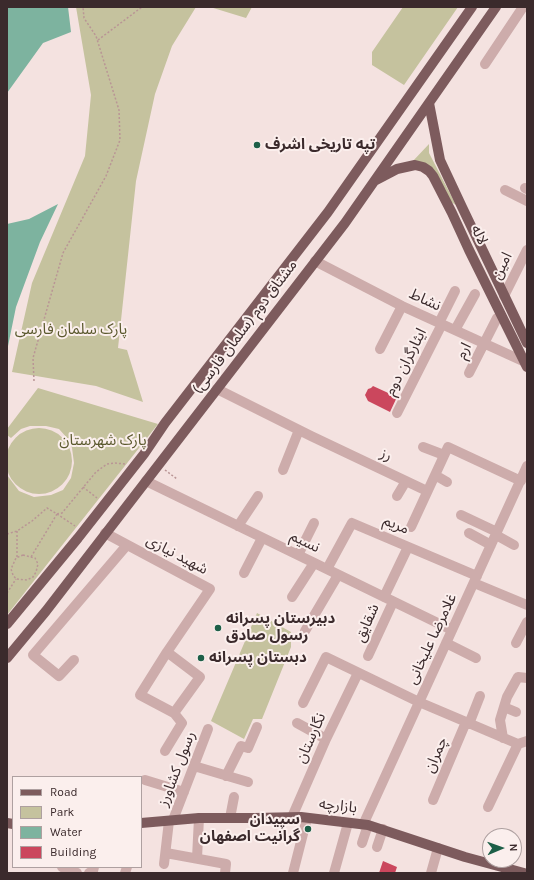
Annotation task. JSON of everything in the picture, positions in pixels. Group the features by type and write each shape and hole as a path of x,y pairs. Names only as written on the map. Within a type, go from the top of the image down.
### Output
{"main road":[{"name":"مشتاق دوم (سلمان فارسی)","path":"7,624 88,526 144,454 165,423 328,212 472,7"},
{"name":"مشتاق دوم (سلمان فارسی)","path":"7,658 46,611 345,222 496,7"},
{"name":"لاله","path":"429,103 440,160 527,343"},
{"name":"لاله","path":"374,181 397,170 415,165 423,167 433,176 526,364"},
{"path":"452,213 462,208"},
{"name":"بازارچه","path":"142,823 199,818 292,817 365,825 383,829 509,871 524,873"}],"street":[{"path":"485,64 523,7"},
{"path":"505,190 527,201"},
{"name":"امین","path":"504,296 526,255"},
{"name":"نشاط","path":"315,261 402,306 526,364"},
{"name":"ایثارگران دوم","path":"397,413 441,324 455,291"},
{"path":"455,330 475,294"},
{"path":"380,349 402,306"},
{"name":"ارم","path":"469,373 497,318"},
{"name":"رز","path":"217,389 427,491"},
{"path":"283,470 299,430"},
{"path":"423,447 444,455"},
{"path":"412,527 448,447 521,481"},
{"name":"غلامرضا علیخانی","path":"362,843 365,825 419,702 527,466"},
{"path":"435,475 447,482"},
{"name":"نسیم","path":"146,481 452,630"},
{"path":"397,496 406,481"},
{"path":"238,526 258,496"},
{"path":"461,515 514,544"},
{"name":"مریم","path":"327,569 352,522 408,547 527,605"},
{"path":"298,555 314,523"},
{"name":"شهید نیازی","path":"105,533 210,589 140,695 174,713"},
{"path":"468,533 491,545"},
{"path":"244,573 262,538"},
{"path":"74,660 59,676 34,655 127,545"},
{"name":"شقایق","path":"368,656 408,547"},
{"path":"292,597 314,563"},
{"path":"305,631 338,575"},
{"path":"516,643 527,622"},
{"path":"446,643 476,658"},
{"path":"166,751 182,723 174,713 200,677 167,652"},
{"name":"نگارستان","path":"303,703 326,657 419,702"},
{"name":"نگارستان","path":"292,817 326,739 358,673"},
{"path":"503,738 500,720 507,697 518,678 527,678"},
{"name":"چمران","path":"433,800 480,696"},
{"path":"419,702 503,738 522,743 488,807"},
{"path":"504,707 516,712"},
{"path":"297,723 326,739"},
{"path":"226,776 241,746 248,748 257,727"},
{"name":"رسول کشاورز","path":"164,864 171,820 184,792 208,729"},
{"path":"194,766 248,782"},
{"path":"145,780 184,792"},
{"path":"230,818 234,797"},
{"path":"197,858 199,818"},
{"path":"293,873 307,818"},
{"path":"334,873 348,823"},
{"path":"377,847 383,829"},
{"path":"431,873 438,848"},
{"path":"166,853 226,864 225,873"},
{"path":"64,868 77,873"}],"path":[{"path":"34,381 33,358 63,253 106,176 120,140 120,110 98,40 84,18 83,7"},
{"path":"98,40 142,7"},
{"path":"31,556 57,514 62,513 96,472 108,464 127,464"},
{"path":"83,487 98,499"},
{"path":"7,534 32,521 47,508 75,526"},
{"path":"16,579 11,569 17,557 17,530"},
{"path":"16,579 27,580 33,578 38,564 36,558 31,556 23,555 17,557"},
{"path":"7,593 16,579"}],"green space":[{"name":"پارک سلمان فارسی","path":"76,7 196,7 172,46 155,94 136,181 118,348 127,350 143,402 96,386 12,372 32,283 85,156 91,95"},
{"path":"210,7 252,7 246,18"},
{"path":"403,7 458,7 404,85 372,65 372,52"},
{"path":"429,144 429,153 456,205 451,202 445,189 412,162"},
{"name":"پارک شهرستان","path":"38,388 158,424 7,615 7,475 19,491 34,497 51,495 63,490 71,478 74,463 72,448 68,439 59,429 46,426 30,426 21,429 11,438 7,435 7,429"},
{"path":"39,428 52,430 62,438 70,448 72,461 70,474 62,484 52,492 39,494 26,492 16,484 8,474 6,461 8,448 16,438 26,430"},
{"path":"257,613 291,632 291,647 262,719 253,719 244,739 211,721"}],"water":[{"path":"7,7 68,7 71,32 43,43 7,93"},
{"path":"58,204 40,242 16,307 7,351 7,224 29,219"}],"building":[{"path":"373,386 397,397 390,412 368,401 365,395 368,389"},
{"path":"383,861 397,867 395,873 379,873"}],"place":[{"name":"تپه تاریخی اشرف","path":"257,145"},
{"name":"دبیرستان پسرانه رسول صادق","path":"218,628"},
{"name":"دبستان پسرانه","path":"201,658"},
{"name":"سپیدان گرانیت اصفهان","path":"308,829"}]}
